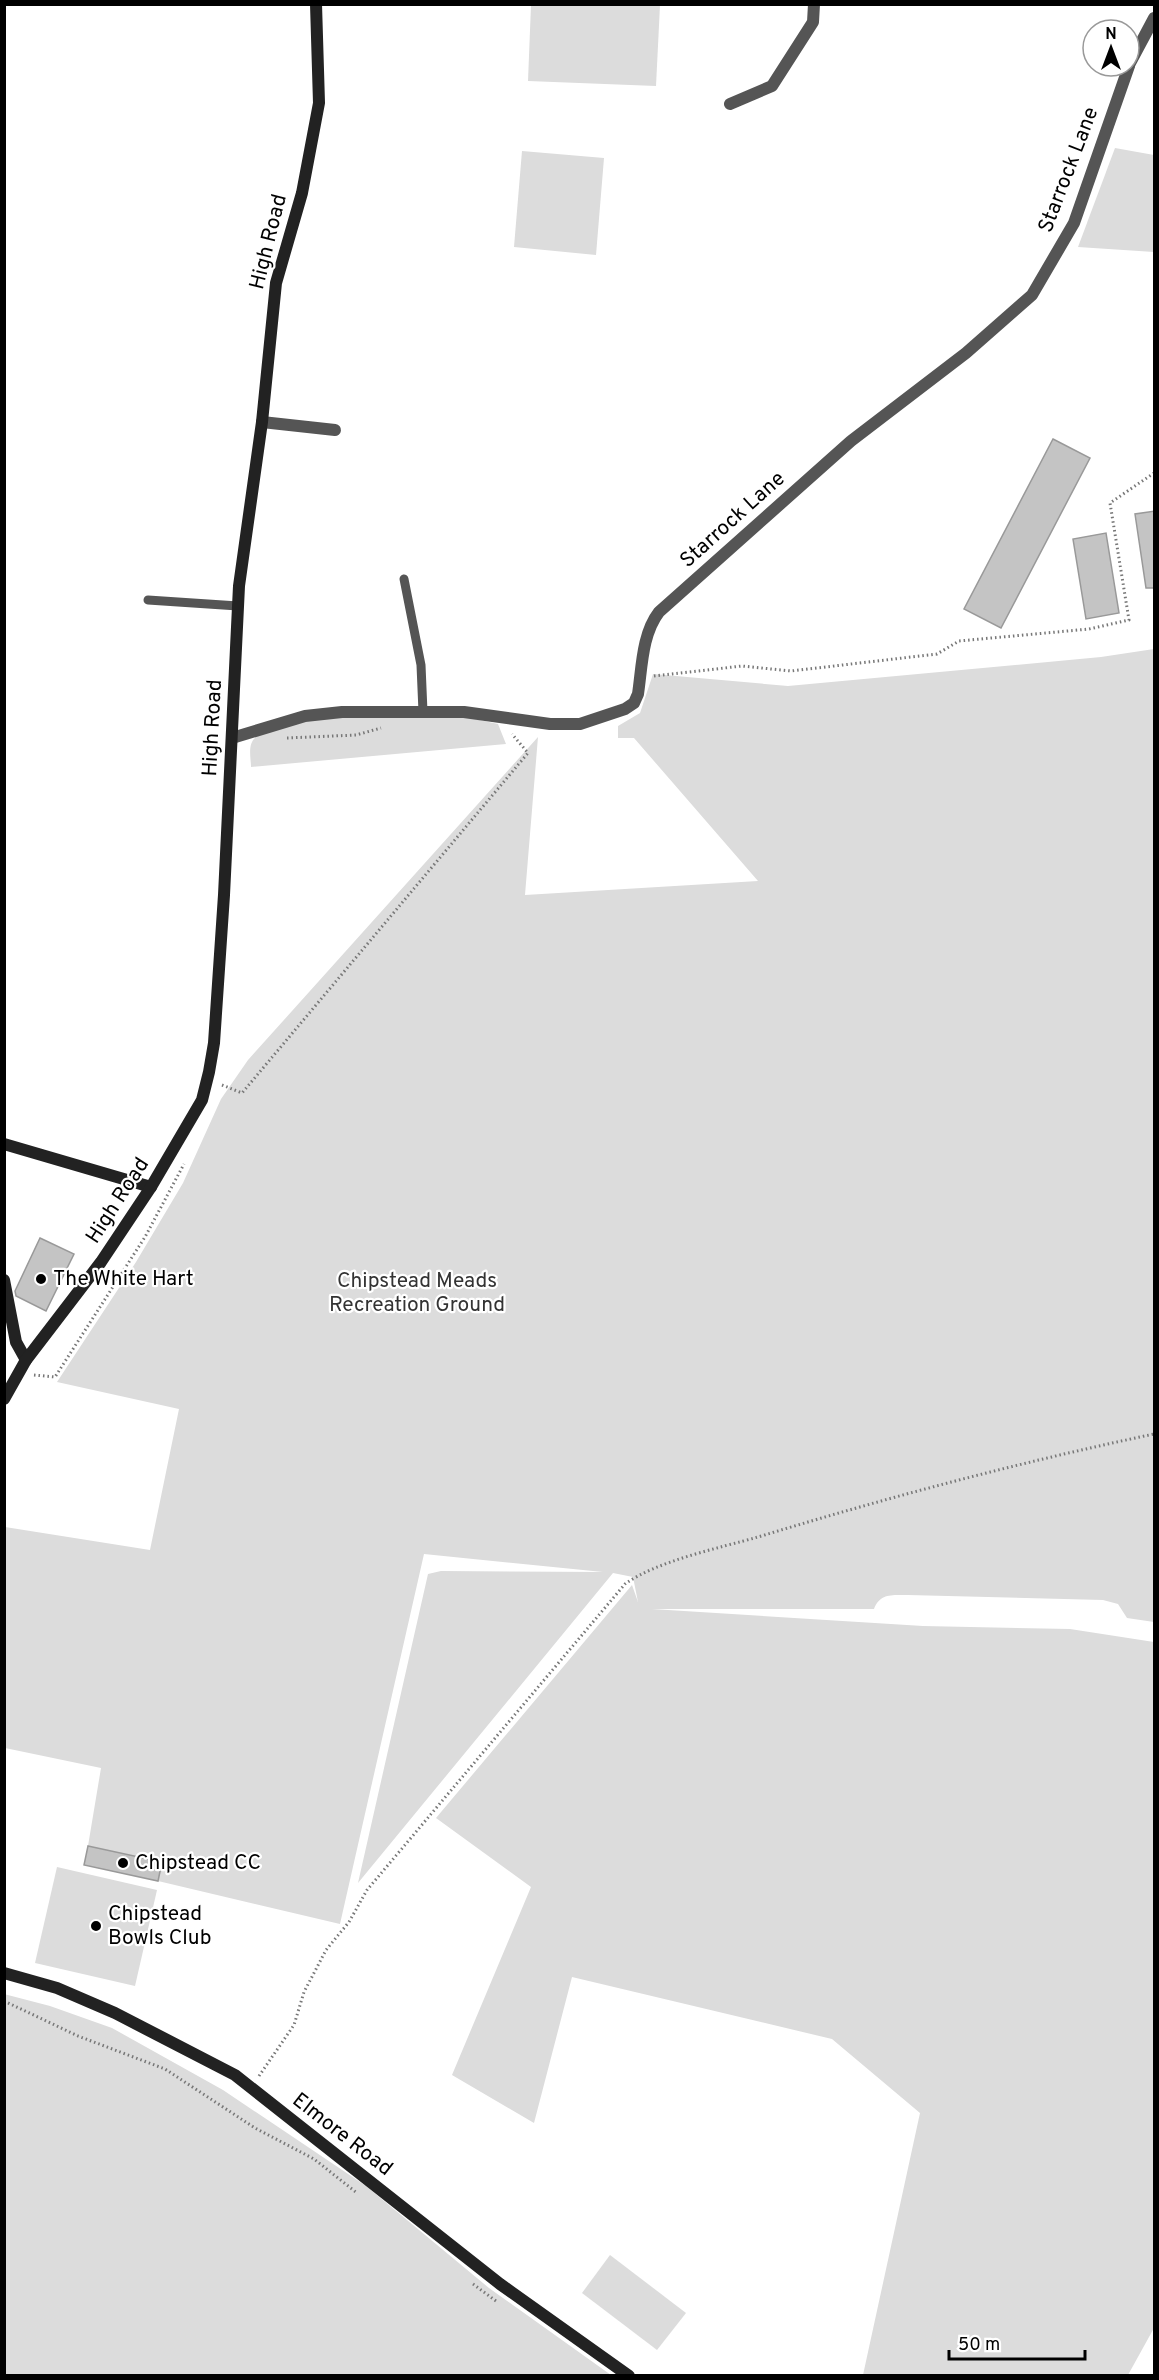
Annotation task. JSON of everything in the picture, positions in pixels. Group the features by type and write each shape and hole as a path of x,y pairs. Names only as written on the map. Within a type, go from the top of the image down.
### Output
{"street":[{"name":"High Road","path":"4,1399 26,1359 101,1262 151,1187 202,1100 209,1072 214,1043 238,606 262,422 276,283 302,193 319,104 316,4"},
{"path":"730,104 771,86 813,22 814,4"},
{"name":"Starrock Lane","path":"1141,44 1155,18"},
{"name":"Starrock Lane","path":"232,738 305,716 342,712 464,712 550,724 580,724 625,709 634,703 651,622 659,612 850,441 966,353 1032,295 1074,223 1125,78"},
{"path":"262,422 335,430"},
{"path":"4,1144 151,1187"},
{"path":"4,1280 16,1342 26,1359"},
{"name":"Elmore Road","path":"4,1972 57,1988 115,2013 235,2075 500,2284 629,2376"}],"lane":[{"path":"404,579 421,665 423,712"},
{"path":"148,600 238,606"}],"path":[{"path":"640,677 742,666 791,671 937,654 958,641 1089,628 1130,620 1110,503 1155,473"},
{"path":"220,1078 222,1085 242,1093 528,753 507,729 509,718"},
{"path":"285,739 357,735 390,726"},
{"path":"25,1374 55,1377 145,1237 186,1159"},
{"path":"250,2087 288,2037 304,1992 326,1950 349,1922 367,1890 625,1584 634,1577 679,1560 863,1505 977,1475 1155,1434"},
{"path":"4,2001 78,2036 165,2069 255,2128 314,2159 361,2196"},
{"path":"468,2280 486,2296 504,2306"}],"green space":[{"path":"531,5 660,5 656,86 528,81"},
{"path":"1115,148 1154,155 1154,252 1078,247"},
{"path":"522,151 604,158 596,255 514,247"},
{"name":"Chipstead Meads Recreation Ground","path":"1154,649 1154,1622 1127,1618 1118,1604 1103,1600 897,1595 883,1598 874,1609 652,1609 923,1626 1070,1629 1154,1642 1154,2328 1128,2375 863,2375 920,2113 832,2039 572,1977 534,2123 452,2075 531,1887 436,1818 632,1585 638,1602 633,1577 613,1573 358,1883 428,1574 441,1571 603,1572 424,1554 340,1924 158,1881 162,1862 88,1846 101,1768 5,1748 5,1527 150,1550 179,1409 57,1382 136,1262 183,1183 221,1099 248,1060 538,737 525,895 758,881 634,738 618,738 618,726 640,713 653,674 788,686 1101,657"},
{"path":"389,716 466,717 498,724 506,744 251,767 250,747 256,737 274,728 298,722"},
{"name":"Chipstead Bowls Club","path":"57,1867 157,1890 135,1986 35,1963"},
{"path":"4,1994 50,2006 112,2028 223,2090 366,2186 489,2288 611,2375 5,2375"},
{"path":"610,2255 686,2313 657,2350 582,2293"}],"building":[{"path":"1053,439 1090,458 1001,628 964,609"},
{"path":"1155,511 1155,588 1146,588 1135,514"},
{"path":"1106,533 1119,613 1086,619 1073,539"},
{"name":"The White Hart","path":"40,1238 74,1254 46,1311 16,1296 15,1291"},
{"name":"Chipstead CC","path":"88,1846 162,1862 158,1881 84,1865"}],"place":[{"name":"The White Hart","path":"41,1279"},
{"name":"Chipstead CC","path":"123,1863"},
{"name":"Chipstead Bowls Club","path":"96,1926"}]}
